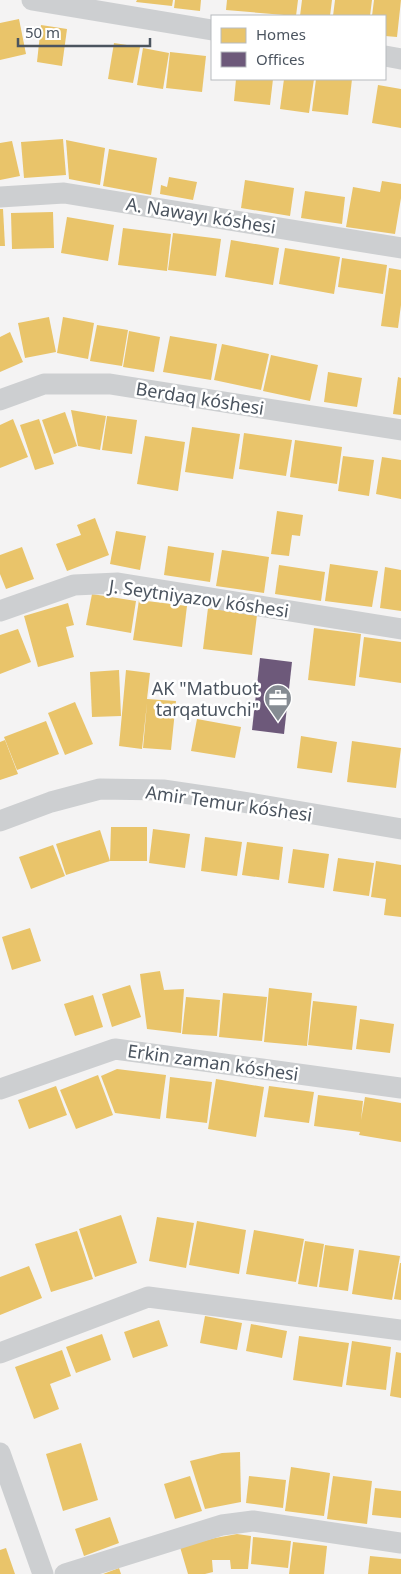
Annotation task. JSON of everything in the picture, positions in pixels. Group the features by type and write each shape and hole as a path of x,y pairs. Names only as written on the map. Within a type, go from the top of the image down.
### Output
{"street":[{"path":"36,0 211,30"},
{"path":"386,56 401,59"},
{"name":"A. Nawayı kóshesi","path":"0,197 64,193 401,248"},
{"name":"Berdaq kóshesi","path":"0,400 44,384 110,384 401,430"},
{"name":"J. Seytniyazov kóshesi","path":"0,611 74,586 118,583 401,629"},
{"name":"Amir Temur kóshesi","path":"0,821 51,802 100,789 163,790 401,829"},
{"name":"Erkin zaman kóshesi","path":"0,1089 115,1049 401,1088"},
{"path":"0,1354 148,1296 401,1330"},
{"path":"0,1453 43,1574"},
{"path":"65,1574 222,1525 253,1521 401,1543"}],"building: Homes":[{"path":"137,0 173,0 172,6 136,2"},
{"path":"175,0 201,0 200,11 174,8"},
{"path":"227,0 298,0 296,15 226,10"},
{"path":"302,0 332,0 330,15 300,15"},
{"path":"335,0 372,0 370,15 333,15"},
{"path":"374,0 401,0 397,37 386,36 386,15 372,15"},
{"path":"19,19 26,54 0,60 0,23"},
{"path":"41,25 67,29 62,66 37,62"},
{"path":"114,43 140,47 133,83 108,79"},
{"path":"143,48 169,53 163,89 137,85"},
{"path":"170,52 206,56 202,92 166,88"},
{"path":"236,80 273,80 270,105 234,101"},
{"path":"284,80 314,80 309,113 280,109"},
{"path":"316,80 352,80 348,115 312,111"},
{"path":"378,85 401,89 401,128 372,123"},
{"path":"63,139 66,175 24,178 21,142"},
{"path":"66,140 105,148 100,185 69,179"},
{"path":"12,141 20,176 0,180 0,143"},
{"path":"109,149 157,158 151,195 103,186"},
{"path":"169,177 197,182 193,200 160,194 161,185 167,187"},
{"path":"245,180 294,188 290,216 241,208"},
{"path":"382,181 401,184 401,198 395,234 346,227 353,187 380,192"},
{"path":"305,191 345,197 342,224 301,218"},
{"path":"0,209 3,209 5,246 0,246"},
{"path":"53,212 54,248 12,249 11,213"},
{"path":"67,217 114,225 108,261 61,253"},
{"path":"123,228 171,234 167,271 118,265"},
{"path":"173,233 221,239 216,276 168,270"},
{"path":"231,240 279,248 273,285 225,277"},
{"path":"285,248 340,257 334,294 279,284"},
{"path":"342,258 387,265 383,294 338,287"},
{"path":"389,268 401,270 401,305 398,328 381,326"},
{"path":"49,317 56,352 25,358 18,323"},
{"path":"63,317 94,323 88,359 57,353"},
{"path":"97,325 128,330 122,366 90,361"},
{"path":"129,331 160,337 154,372 123,367"},
{"path":"10,332 23,362 0,372 0,337"},
{"path":"170,336 217,344 211,380 163,372"},
{"path":"222,344 269,354 261,390 214,380"},
{"path":"271,355 318,365 310,401 263,391"},
{"path":"328,372 362,378 357,407 324,402"},
{"path":"398,377 401,378 401,415 393,414"},
{"path":"71,410 106,416 100,450 78,446"},
{"path":"65,412 77,446 54,454 42,420"},
{"path":"107,416 137,420 132,454 102,450"},
{"path":"13,419 28,457 0,468 0,425"},
{"path":"39,419 54,464 35,470 20,425"},
{"path":"192,427 240,434 233,479 185,472"},
{"path":"244,433 292,440 286,476 239,469"},
{"path":"145,436 185,442 178,491 137,484"},
{"path":"295,440 342,447 337,484 290,477"},
{"path":"343,456 374,460 369,496 338,491"},
{"path":"382,457 401,460 401,499 376,494"},
{"path":"277,511 303,515 300,536 292,535 289,556 271,554"},
{"path":"95,518 109,555 67,571 56,544 81,535 77,525"},
{"path":"116,531 146,536 140,570 110,564"},
{"path":"168,546 214,553 210,582 164,575"},
{"path":"22,547 34,579 6,589 0,574 0,555"},
{"path":"222,550 269,557 264,593 216,586"},
{"path":"330,564 378,571 372,607 325,601"},
{"path":"279,565 325,572 321,601 275,594"},
{"path":"385,567 401,570 401,611 380,608"},
{"path":"92,594 136,601 131,633 86,625"},
{"path":"139,600 187,606 182,647 133,640"},
{"path":"68,603 74,625 66,627 74,657 38,667 24,616"},
{"path":"208,608 257,615 252,655 203,649"},
{"path":"314,628 361,634 355,686 308,680"},
{"path":"18,629 31,662 0,674 0,635"},
{"path":"364,637 401,642 401,683 359,677"},
{"path":"119,670 121,716 92,717 90,672"},
{"path":"126,670 150,673 147,699 176,701 171,750 143,748 147,703 142,749 119,746"},
{"path":"75,702 93,744 65,755 48,713"},
{"path":"197,719 241,727 235,758 191,751"},
{"path":"46,721 59,754 17,770 4,737"},
{"path":"301,736 337,742 332,773 297,768"},
{"path":"5,740 18,774 0,780 0,742"},
{"path":"352,741 401,748 396,788 347,782"},
{"path":"111,827 147,827 147,861 110,861"},
{"path":"153,829 190,834 185,868 149,863"},
{"path":"100,830 110,861 66,875 56,844"},
{"path":"205,837 242,842 237,876 201,871"},
{"path":"247,842 283,847 279,880 242,875"},
{"path":"53,845 65,876 31,889 19,857"},
{"path":"293,849 329,854 324,888 288,883"},
{"path":"338,858 374,863 369,896 333,891"},
{"path":"376,861 401,865 401,917 384,915 386,899 371,897"},
{"path":"30,928 41,961 12,970 2,937"},
{"path":"160,971 164,990 184,989 181,1033 147,1029 140,974"},
{"path":"130,985 141,1017 112,1027 102,994"},
{"path":"269,988 312,993 307,1046 264,1042"},
{"path":"223,993 267,997 262,1041 219,1037"},
{"path":"93,995 103,1027 75,1036 64,1004"},
{"path":"186,997 220,1000 217,1036 182,1034"},
{"path":"313,1001 357,1006 352,1050 308,1045"},
{"path":"360,1019 394,1024 390,1053 356,1049"},
{"path":"117,1069 166,1075 160,1119 115,1113 101,1076"},
{"path":"98,1075 113,1115 76,1129 60,1090"},
{"path":"170,1077 212,1082 207,1123 166,1118"},
{"path":"216,1079 264,1087 256,1137 208,1129"},
{"path":"56,1086 67,1115 29,1129 18,1100"},
{"path":"269,1086 314,1092 309,1123 264,1117"},
{"path":"318,1095 363,1101 361,1120 365,1097 401,1103 401,1142 359,1135 360,1132 314,1126"},
{"path":"121,1215 137,1263 95,1277 79,1229"},
{"path":"157,1217 194,1223 186,1268 149,1261"},
{"path":"197,1221 246,1230 239,1274 189,1265"},
{"path":"254,1230 304,1239 296,1282 246,1274"},
{"path":"77,1231 93,1279 51,1292 35,1244"},
{"path":"305,1241 324,1244 317,1287 298,1284"},
{"path":"325,1245 354,1249 348,1291 319,1287"},
{"path":"359,1250 400,1256 392,1300 352,1294"},
{"path":"401,1263 401,1300 394,1299"},
{"path":"29,1266 42,1298 0,1315 0,1277"},
{"path":"205,1316 242,1323 237,1350 200,1343"},
{"path":"159,1320 168,1346 133,1358 124,1332"},
{"path":"251,1324 287,1331 282,1358 246,1351"},
{"path":"102,1334 111,1360 76,1373 66,1347"},
{"path":"299,1336 349,1343 342,1387 293,1380"},
{"path":"352,1341 391,1347 386,1390 346,1385"},
{"path":"62,1350 71,1376 50,1384 59,1409 34,1419 15,1367"},
{"path":"396,1352 401,1353 401,1398 390,1396"},
{"path":"81,1443 98,1500 63,1511 46,1454"},
{"path":"240,1452 241,1502 205,1509 190,1461 222,1453"},
{"path":"291,1467 330,1473 324,1516 285,1511"},
{"path":"190,1476 202,1511 175,1519 164,1484"},
{"path":"249,1476 286,1480 283,1508 246,1503"},
{"path":"333,1476 372,1481 367,1524 327,1519"},
{"path":"375,1488 401,1491 401,1518 372,1515"},
{"path":"110,1517 119,1543 84,1556 75,1529"},
{"path":"237,1534 251,1536 248,1569 231,1569 230,1560 212,1560 213,1572 188,1574 180,1547"},
{"path":"253,1537 291,1541 288,1568 251,1564"},
{"path":"293,1542 327,1546 324,1574 289,1574"},
{"path":"6,1548 15,1574 0,1574 0,1550"},
{"path":"370,1556 401,1559 401,1574 368,1574"},
{"path":"119,1568 121,1574 103,1574"}],"building: Offices":[{"path":"260,658 292,662 284,734 252,730"}],"place":[{"name":"AK \"Matbuot tarqatuvchi\"","path":"278,722"}]}
